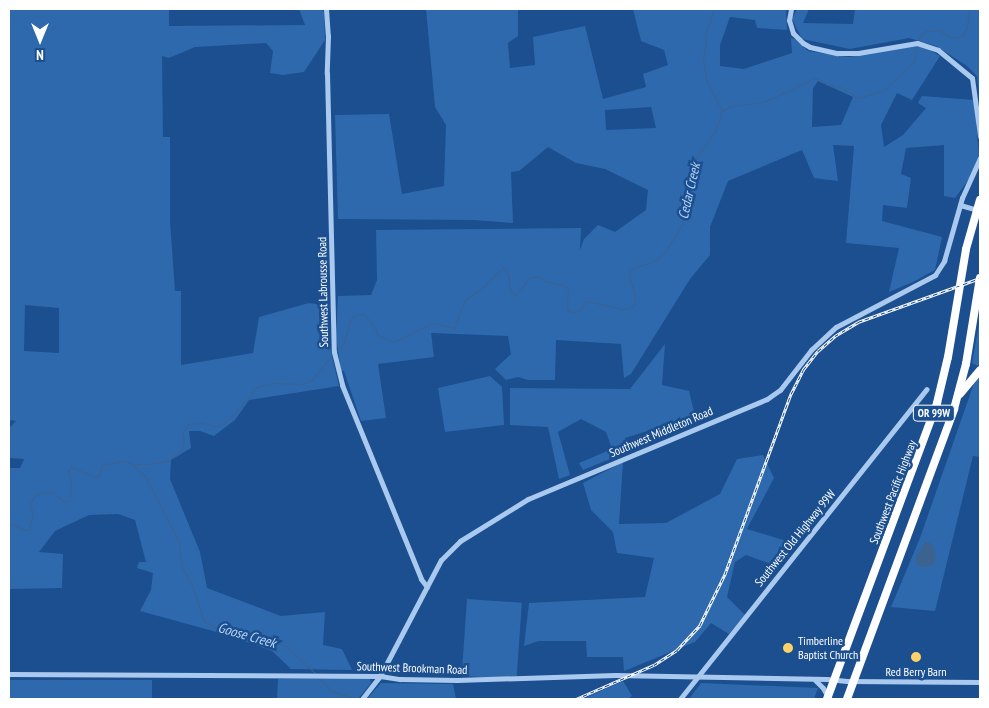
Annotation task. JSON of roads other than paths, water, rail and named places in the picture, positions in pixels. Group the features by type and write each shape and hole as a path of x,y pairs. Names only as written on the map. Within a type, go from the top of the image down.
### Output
{"highway":[{"name":"Southwest Pacific Highway","path":"827,698 937,403 948,357 966,249 980,200"},
{"name":"OR 99W","path":"847,699 937,460 957,398 966,364 980,278"},
{"path":"957,398 980,370"}],"street":[{"name":"Southwest Labrousse Road","path":"326,9 333,340 336,361 342,385 421,579 427,586"},
{"path":"791,9 789,20 793,32 810,47 837,53 858,53 876,51 901,44 917,43 930,46 954,62 972,78 980,136"},
{"name":"Southwest Middleton Road","path":"362,699 380,676 427,586 449,550 511,508 614,462 758,402 780,390 811,350 836,328 935,275 944,261 960,205 980,158"},
{"path":"960,205 976,210"},
{"name":"Southwest Old Highway 99W","path":"680,699 927,389"},
{"name":"Southwest Brookman Road","path":"9,674 380,676 400,679 457,680 614,675 980,682"},
{"path":"815,680 823,688 827,698"}],"waterway":[{"path":"714,9 707,31 703,60 706,79 722,110"},
{"name":"Cedar Creek","path":"918,42 920,36 926,31 940,30 948,36 956,38 963,35 967,27 969,9"},
{"name":"Cedar Creek","path":"336,351 343,345 350,320 354,315 364,314 374,326 378,335 394,342 432,323 454,328 465,300 483,287 503,268 508,274 510,290 515,295 530,278 538,276 545,281 568,287 567,309 572,313 578,311 587,301 623,309 632,307 635,303 635,296 628,273 633,268 657,260 665,252 682,225 691,173 698,155 715,132 722,111 730,106 764,102 815,78 828,85 840,87 858,98 883,91 914,61 917,46"},
{"name":"Cedar Creek","path":"9,525 13,524 24,530 29,529 33,512 29,506 35,495 46,492 54,493 64,502 70,500 71,483 68,470 71,467 96,477 99,475 102,465 123,461 132,464 149,464 169,460 181,450 184,443 182,434 188,424 202,423 216,426 223,424 240,408 257,387 272,383 303,384 311,381 333,354"},
{"name":"Goose Creek","path":"133,465 145,476 179,542 181,565 193,588 204,621 221,630 286,646 315,673"},
{"name":"Goose Creek","path":"319,678 332,691 357,699"}],"railway":[{"path":"576,699 654,665 677,650 700,625 725,574 791,394 803,370 818,351 835,336 858,322 980,278"}],"place":[{"name":"Timberline Baptist Church","path":"788,648"},
{"name":"Red Berry Barn","path":"916,657"}]}
